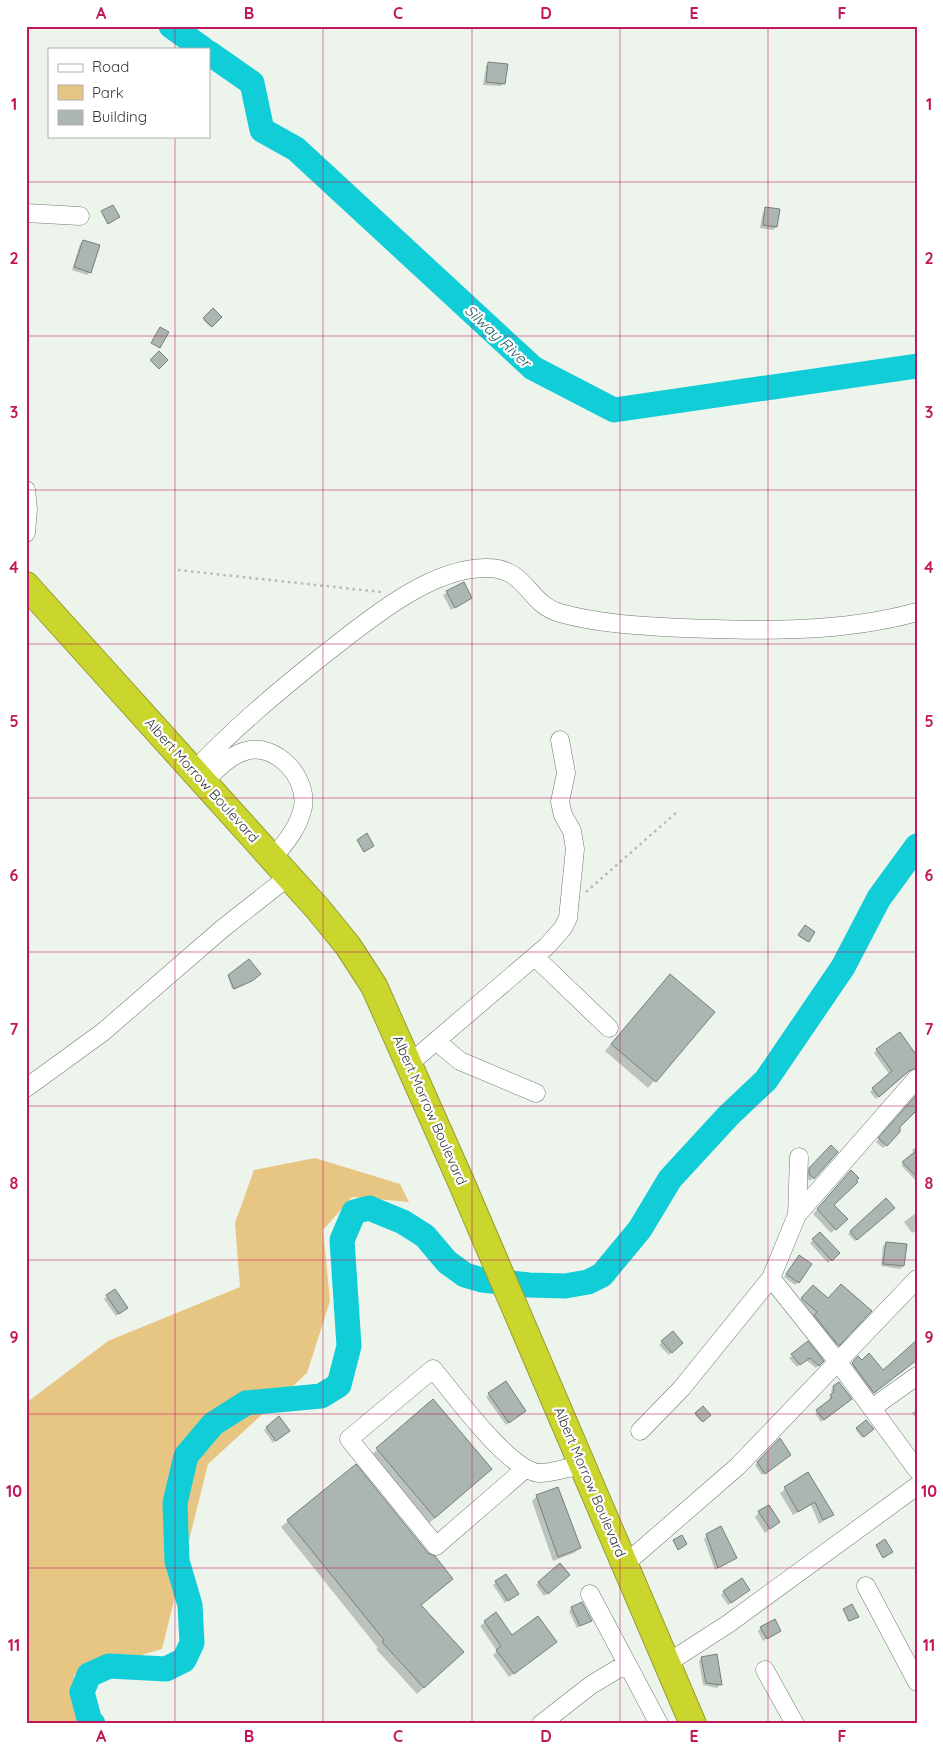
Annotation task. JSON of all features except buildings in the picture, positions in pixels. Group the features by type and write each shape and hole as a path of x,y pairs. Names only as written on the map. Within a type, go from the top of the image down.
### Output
{"highway":[{"name":"Albert Morrow Boulevard","path":"26,585 348,946 374,986 462,1184 693,1724"}],"street":[{"path":"26,213 80,216"},
{"path":"26,490 28,509 26,534"},
{"path":"198,776 229,733 368,621 405,595 466,571 487,568 506,570 518,576 544,606 558,613 629,625 717,629 788,629 860,624 917,612"},
{"path":"409,1064 541,952 563,928 570,907 575,849 572,832 563,815 560,802 566,773 560,740"},
{"path":"26,1088 102,1032 222,929 280,868 296,831 303,805 300,785 285,760 268,752 248,750 198,776"},
{"path":"541,952 609,1028"},
{"path":"436,1041 460,1062 536,1092"},
{"path":"640,1431 680,1389 771,1278 797,1215 917,1078"},
{"path":"797,1215 799,1157"},
{"path":"771,1278 838,1362 917,1470"},
{"path":"624,1566 738,1466 917,1279"},
{"path":"525,1469 436,1546 349,1439 433,1369 492,1439 513,1461 525,1469 539,1473 582,1465"},
{"path":"872,1408 917,1376"},
{"path":"666,1664 728,1624 917,1486"},
{"path":"866,1586 917,1682"},
{"path":"590,1594 659,1724"},
{"path":"541,1724 591,1685 626,1664"},
{"path":"765,1670 794,1724"}],"path":[{"path":"178,570 405,595"},
{"path":"570,907 678,811"}],"green space":[{"path":"315,1158 400,1184 409,1202 352,1197 323,1230 330,1301 307,1373 208,1464 162,1649 74,1675 77,1724 26,1724 26,1403 108,1341 240,1287 235,1223 254,1170"}],"waterway":[{"name":"Silway River","path":"171,26 202,48"},
{"name":"Silway River","path":"210,54 252,83 262,130 296,149 533,368 614,410 917,366"},
{"path":"93,1724 90,1722 82,1692 89,1675 109,1666 166,1669 184,1660 192,1643 190,1605 177,1561 175,1503 186,1456 213,1424 246,1403 321,1396 339,1385 349,1346 342,1240 354,1212 369,1208 403,1222 425,1236 447,1262 465,1275 482,1280 529,1285 565,1286 588,1282 602,1275 640,1229 670,1179 728,1116 766,1080 843,967 879,898 917,846"}]}
